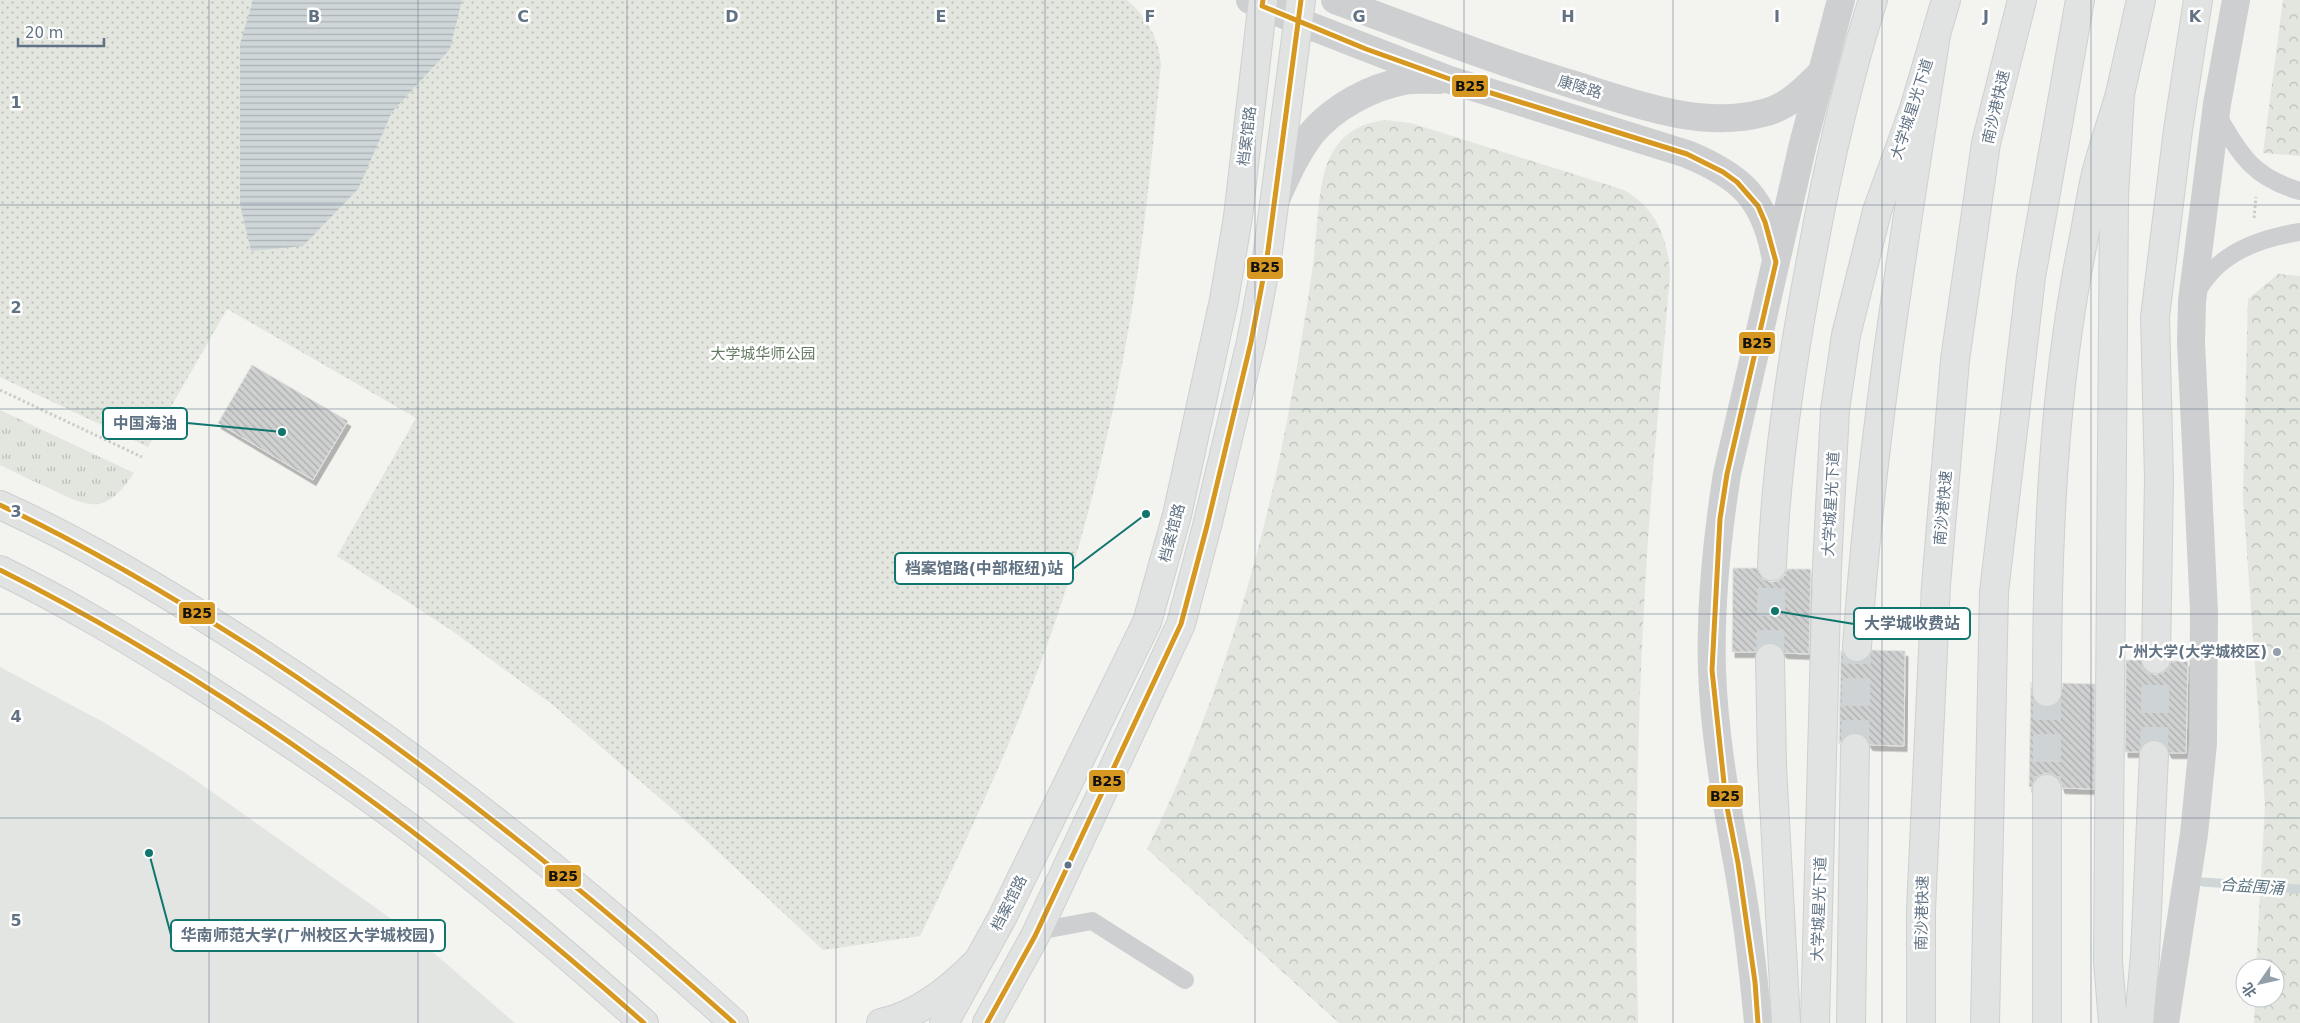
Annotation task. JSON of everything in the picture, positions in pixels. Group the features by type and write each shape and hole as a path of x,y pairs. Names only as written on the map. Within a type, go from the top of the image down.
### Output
{"main road":[{"path":"1772,566 1774,511 1788,392 1825,186 1854,62 1873,0"},
{"name":"大学城星光下道","path":"1815,1023 1827,567 1835,410 1846,335 1877,211 1914,109 1946,0"},
{"name":"南沙港快速","path":"1920,1023 1921,910 1936,585 1955,360 1986,143 2022,0"},
{"path":"1985,1023 1994,592 2031,277 2080,0"},
{"path":"2047,692 2047,608 2053,464 2061,367 2076,272 2096,175 2120,94 2141,0"},
{"path":"2156,659 2159,479 2156,317 2178,130 2198,0"},
{"name":"档案馆路","path":"944,1023 1002,918 1147,622 1177,515 1224,300 1238,217 1258,2"},
{"path":"987,1023 1038,931 1181,624 1207,526 1251,342 1275,200 1300,11"},
{"path":"1857,647 1869,505 1883,389 1936,35"},
{"path":"2113,1023 2108,961 2114,197 2120,94"},
{"path":"0,505 65,536 132,573 271,660 390,741 457,790 578,887 728,1018 754,1023"},
{"path":"0,570 94,620 309,756 429,842 541,932 644,1023"},
{"path":"1770,658 1772,766 1786,1023"},
{"path":"1851,1023 1855,748"},
{"path":"2139,1023 2145,955 2154,755"},
{"path":"2047,789 2047,1023"},
{"path":"881,1023 914,1011 939,996 959,981 978,961"}],"street":[{"name":"康陵路","path":"1335,0 1529,72 1643,106 1704,117 1736,118 1764,113 1793,101 1822,72"},
{"path":"1758,1023 1739,872 1726,802 1712,670 1716,563 1721,510 1727,474 1776,262 1841,0"},
{"path":"2165,1023 2194,834 2203,743 2204,611 2191,343 2192,302 2217,104 2236,0"},
{"path":"1258,2 1300,11 1447,79 1687,154 1714,166 1734,178 1752,197 1764,216 1771,236 1776,262"},
{"path":"1275,200 1296,158 1308,140 1334,112 1382,88 1404,81 1447,79"}],"lane":[{"path":"2217,104 2219,118 2240,154 2254,168 2272,180 2300,191"},
{"path":"2192,302 2200,285 2212,270 2248,244 2300,232"},
{"path":"1038,931 1092,921 1185,980"}],"path":[{"path":"2253,224 2256,196"},
{"path":"0,390 142,457"}],"shaded area":[{"path":"253,0 462,0 450,49 392,112 358,189 303,246 251,251 240,204 240,44"},
{"path":"0,667 107,724 184,772 407,930 515,1023 0,1023"}],"green space":[{"name":"大学城华师公园","path":"0,0 1127,0 1134,7 1146,21 1155,37 1161,65 1138,270 1121,371 1107,438 1081,538 1049,641 989,790 920,936 823,950 678,814 553,705 451,630 337,556 416,418 227,309 148,447 0,377"},
{"path":"2283,0 2300,0 2300,156 2263,153"},
{"path":"1384,120 1411,123 1624,190 1635,197 1652,215 1663,236 1670,274 1648,534 1640,684 1636,853 1638,1023 1339,1023 1147,849 1196,740 1236,627 1253,569 1281,453 1292,394 1314,257 1319,199 1326,167 1335,148 1348,134 1364,125"},
{"name":"广州大学(大学城校区)","path":"2278,274 2300,276 2300,1023 2254,1023 2255,1008 2285,1008 2285,958 2257,958 2265,805 2243,498 2248,299"},
{"path":"0,410 134,473 116,495 107,501 89,504 67,497 0,465"}],"building":[{"path":"252,365 348,421 313,480 218,423"},
{"path":"1733,568 1757,568 1763,579 1772,582 1779,580 1785,575 1787,569 1811,569 1809,654 1784,653 1778,645 1770,642 1762,645 1756,652 1732,652"},
{"path":"1841,650 1848,660 1856,663 1864,661 1872,650 1905,651 1904,746 1870,745 1863,735 1856,732 1847,735 1839,744"},
{"path":"2126,660 2141,660 2143,667 2155,675 2164,672 2169,667 2171,661 2188,661 2186,753 2169,753 2163,742 2154,739 2146,741 2139,752 2125,752"},
{"path":"2031,682 2034,700 2046,708 2054,706 2060,700 2063,683 2095,684 2094,789 2062,788 2060,781 2055,776 2047,773 2039,776 2034,781 2032,787 2029,787"}],"waterway":[{"name":"合益围涌","path":"2203,882 2300,889"}],"tunnel":[{"path":"1770,658 1772,566"},
{"path":"1855,748 1857,647"},
{"path":"2154,755 2156,659"},
{"path":"2047,692 2047,789"}],"transit line":[{"name":"B25","path":"1263,0 1262,6 1366,49 1472,87 1687,154 1723,172 1737,182 1758,206 1765,222 1776,262 1727,474 1720,519 1712,670 1726,802 1738,863 1755,982 1758,1023"},
{"name":"B25","path":"987,1023 1035,936 1181,624 1207,526 1251,342 1267,258 1301,0"},
{"name":"B25","path":"0,505 130,573 256,650 319,692 502,827 620,923 734,1023"},
{"name":"B25","path":"0,570 87,616 172,666 256,719 416,834 493,895 644,1023"}],"place":[{"name":"中国海油","path":"282,432"},
{"name":"档案馆路(中部枢纽)站","path":"1146,514"},
{"name":"大学城收费站","path":"1775,611"},
{"name":"广州大学(大学城校区)","path":"2277,652"},
{"name":"华南师范大学(广州校区大学城校园)","path":"149,853"}]}
